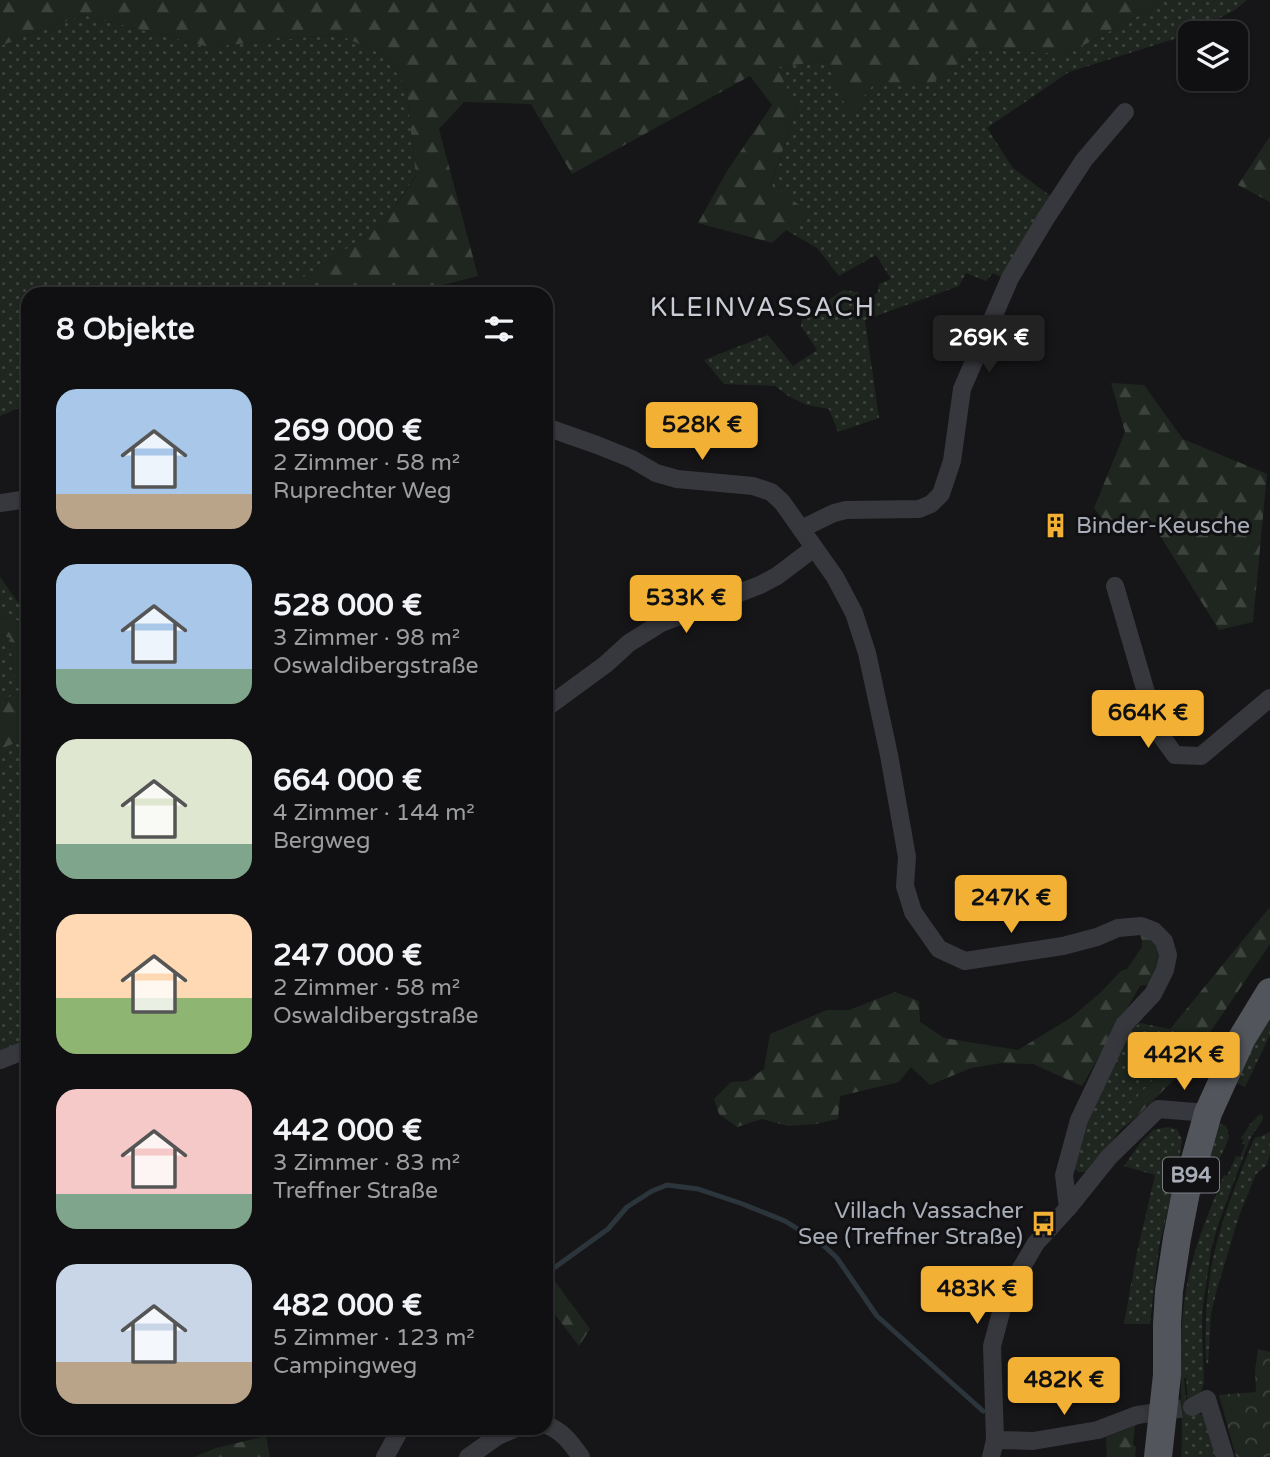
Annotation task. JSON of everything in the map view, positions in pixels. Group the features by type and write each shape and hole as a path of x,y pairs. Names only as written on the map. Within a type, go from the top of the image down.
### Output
{"main road":[{"name":"B94","path":"1158,1457 1167,1375 1169,1291 1186,1192 1208,1113 1242,1038 1270,992"}],"street":[{"path":"801,530 834,513 846,510 919,509 932,505 941,494 952,461 962,389 1010,278 1084,160 1125,111"},
{"path":"553,429 632,459 656,473 677,479 753,486 771,492 782,502 835,577 854,613 867,653 889,755 907,857 905,886 913,912 939,949 965,961 1063,946 1118,928 1141,926 1154,931 1164,941 1168,955 1166,970 1153,994 1124,1025 1079,1120 1064,1175 1068,1208"},
{"path":"0,503 21,500"},
{"path":"553,703 629,643 662,624 777,576 814,548"},
{"path":"1115,586 1157,730 1175,755 1201,756 1270,698"},
{"path":"0,1060 21,1052"},
{"path":"1137,1415 1098,1430 993,1448 992,1346 1006,1294 1036,1243 1109,1157 1158,1109 1208,1113"},
{"path":"1192,1407 1207,1399 1224,1457"},
{"path":"553,1427 569,1439 581,1457"},
{"path":"385,1457 397,1435"},
{"path":"468,1457 500,1435"}],"green space":[{"path":"0,0 1168,0 1067,54 980,48 927,86 872,86 849,115 827,61 777,67 797,109 771,184 807,211 772,243 698,223 727,171 772,105 750,76 572,174 531,104 464,102 439,129 478,276 435,287 289,287 381,226 416,176 406,87 384,55 337,34 209,47 83,15 0,46"},
{"path":"1168,0 1247,0 1214,21 1178,21 1178,38 1069,72 987,128 1013,168 1053,198 1003,278 993,273 986,281 966,273 959,286 865,320 879,418 838,432 829,409 807,405 775,386 724,384 704,360 768,335 793,366 817,350 801,326 802,319 843,290 858,292 865,302 878,292 879,284 891,279 876,255 839,276 817,248 786,230 806,211 771,185 797,109 777,67 827,61 849,114 872,86 927,86 980,48 1067,54"},
{"path":"83,15 209,47 337,34 384,55 406,87 416,175 381,226 289,287 21,287 21,407 0,416 0,46"},
{"path":"1270,136 1270,202 1238,185"},
{"path":"1111,383 1144,385 1183,439 1267,474 1253,622 1219,630 1149,518 1106,523 1094,508 1125,432"},
{"path":"0,577 21,606 21,622 0,616"},
{"path":"0,616 21,622 21,688 14,677 10,638 0,635"},
{"path":"0,635 10,638 14,677 21,688 0,705"},
{"path":"21,688 21,741 0,749 0,705"},
{"path":"21,741 21,1045 0,1053 0,749"},
{"path":"1270,907 1270,944 1192,1059 1187,1037 1170,1029"},
{"path":"1139,930 1158,945 1157,972 1151,984 1140,986 1082,1086 1033,1064 1002,1063 971,1068 930,1085 911,1067 899,1082 840,1096 838,1119 788,1126 762,1119 737,1127 719,1114 714,1099 731,1082 747,1081 764,1069 770,1034 827,1010 849,1010 895,992 919,1001 920,1022 944,1038 1018,1050 1072,1017 1121,971 1127,969 1142,947"},
{"path":"1270,1014 1270,1035 1245,1087 1235,1082"},
{"path":"1140,1023 1170,1029 1187,1037 1192,1059 1179,1075 1176,1070 1160,1072 1129,1106 1133,1120 1121,1129 1090,1172 1078,1172 1071,1165 1106,1068 1127,1035"},
{"path":"1168,1065 1179,1075 1133,1120 1128,1106"},
{"path":"1261,1114 1262,1121 1251,1137 1211,1251 1203,1305 1204,1383 1200,1395 1188,1401 1184,1378 1187,1412 1205,1415 1224,1457 1181,1457 1181,1343 1189,1274 1224,1175 1227,1176 1236,1156 1240,1157 1245,1145 1241,1138"},
{"path":"1220,1124 1226,1126 1229,1136 1200,1196 1206,1165"},
{"path":"1168,1127 1177,1129 1182,1140 1159,1247 1150,1324 1124,1324 1155,1175 1124,1166 1153,1130"},
{"path":"1270,1132 1267,1165 1256,1174 1239,1216 1217,1289 1211,1314 1208,1364 1205,1347 1207,1300 1218,1238 1253,1141 1256,1137"},
{"path":"553,1279 590,1329 579,1346 553,1312"},
{"path":"1258,1349 1270,1352 1270,1457 1236,1457 1219,1395 1256,1392"},
{"path":"1135,1426 1135,1457 1107,1457 1106,1437"},
{"path":"266,1436 270,1457 194,1457 216,1448"}],"waterway":[{"path":"553,1268 608,1229 627,1207 652,1191 667,1185 698,1189 785,1221 822,1244 837,1258 877,1316 983,1411"}],"tunnel":[{"path":"1137,1415 1192,1407"}],"place":[{"name":"Binder-Keusche","path":"1056,525"},
{"name":"Villach Vassacher See (Treffner Straße)","path":"1043,1223"}],"district":[{"name":"KLEINVASSACH","path":"763,307"}]}
